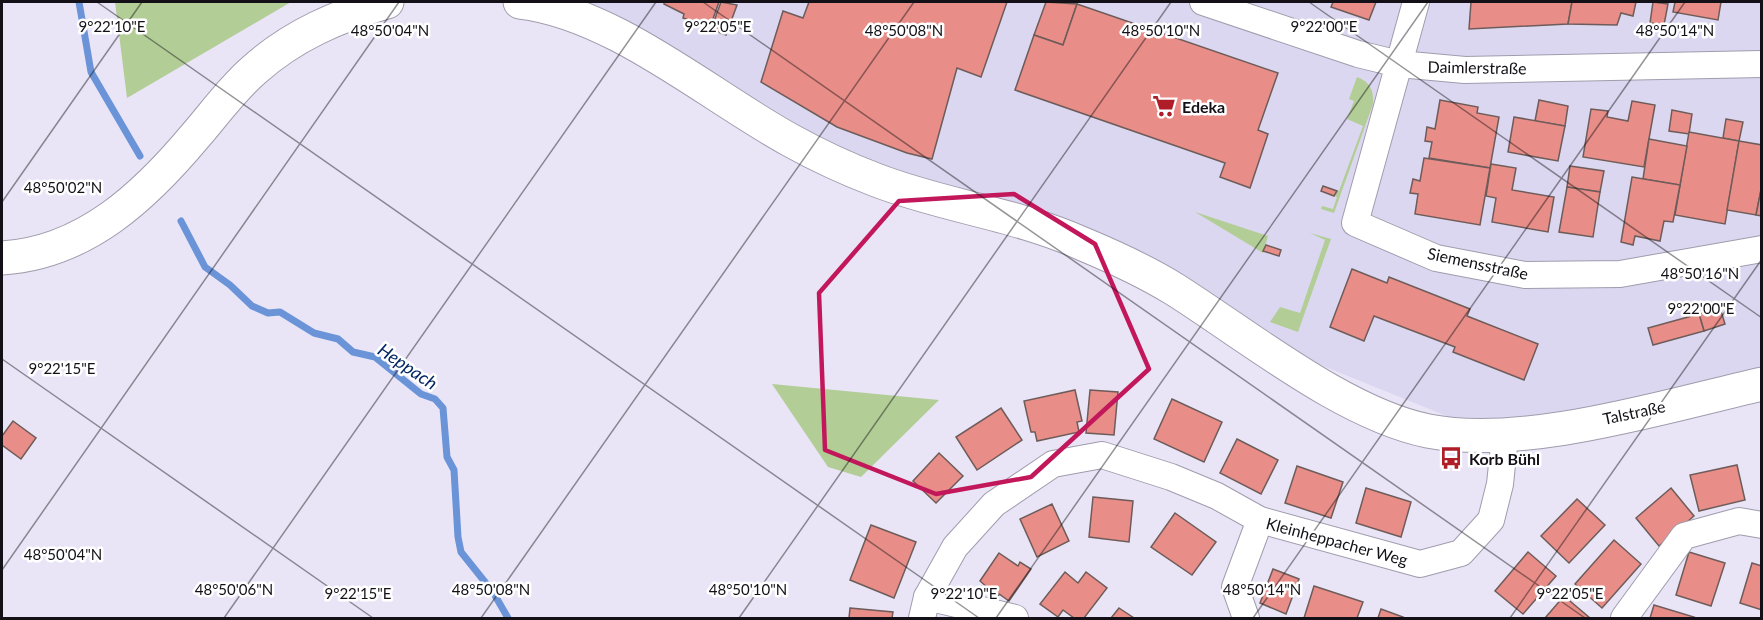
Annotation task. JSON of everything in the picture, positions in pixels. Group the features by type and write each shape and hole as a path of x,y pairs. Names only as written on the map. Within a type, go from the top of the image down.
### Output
{"street":[{"path":"2,258 52,250 95,230 151,185 255,68 308,31 336,17 387,2"},
{"name":"Daimlerstraße","path":"1203,2 1336,48 1399,64 1465,70 1761,64"},
{"name":"Siemensstraße","path":"1416,2 1355,224 1436,258 1525,275 1620,274 1761,249"},
{"name":"Talstraße","path":"538,3 597,26 681,71 789,140 876,181 1061,234 1121,260 1171,288 1364,409 1427,431 1505,436 1588,422 1761,384"},
{"name":"Kleinheppacher Weg","path":"925,608 955,547 994,504 1053,464 1101,455 1171,477 1217,496 1260,520 1420,564 1461,553 1491,520 1500,484 1505,436"},
{"path":"1246,618 1235,587 1260,520"},
{"path":"1624,618 1684,536 1740,521 1761,525"},
{"path":"925,608 1015,618"}],"highlighted area":[{"path":"1014,194 1095,244 1149,369 1031,477 936,494 825,450 819,293 899,201"}],"shaded area":[{"path":"584,2 1761,2 1761,373 1555,421 1449,417 1291,353 812,141"}],"green space":[{"path":"115,2 291,2 127,98"},
{"path":"1357,77 1370,87 1373,104 1334,213 1321,209 1322,206 1333,209 1337,197 1335,196 1339,191 1363,126 1347,119 1354,101 1349,99"},
{"path":"1195,212 1268,236 1263,253"},
{"path":"1310,233 1331,239 1298,332 1270,322 1280,307 1300,313 1325,240"},
{"path":"772,384 939,400 861,477 828,467"}],"building":[{"path":"664,2 719,2 710,27 683,18 684,14"},
{"path":"721,2 737,5 726,35 711,29"},
{"path":"809,2 1007,2 981,77 957,68 932,159 907,153 837,127 761,82 783,11 803,18"},
{"path":"1046,2 1077,4 1063,45 1034,35"},
{"path":"1333,2 1376,2 1369,20 1331,7"},
{"path":"1471,2 1572,2 1568,24 1469,29"},
{"path":"1572,2 1636,2 1633,16 1621,13 1617,25 1568,24"},
{"path":"1653,2 1668,4 1664,25 1650,23"},
{"path":"1675,2 1721,2 1718,20 1673,12"},
{"name":"Edeka","path":"1077,4 1278,73 1258,130 1268,134 1250,188 1220,177 1225,163 1015,90 1034,35 1063,45"},
{"path":"1440,100 1478,107 1477,113 1499,117 1490,168 1429,158 1432,142 1425,141 1427,127 1435,129"},
{"path":"1539,100 1568,106 1565,126 1535,121"},
{"path":"1632,101 1655,105 1644,167 1583,157 1591,109 1608,111 1607,117 1628,121"},
{"path":"1672,110 1692,114 1689,134 1669,131"},
{"path":"1514,117 1565,126 1558,161 1508,152"},
{"path":"1726,119 1743,122 1739,141 1723,138"},
{"path":"1689,132 1739,141 1725,224 1675,215"},
{"path":"1649,139 1687,146 1680,185 1643,179"},
{"path":"1739,141 1762,145 1762,185 1756,215 1727,210"},
{"path":"1424,158 1490,168 1480,225 1415,214 1418,194 1410,193 1413,179 1420,181"},
{"path":"1491,164 1516,168 1512,190 1554,197 1548,232 1492,222 1496,198 1486,196"},
{"path":"1570,166 1604,171 1600,192 1567,187"},
{"path":"1632,177 1680,185 1673,222 1664,221 1660,241 1635,236 1633,245 1621,242"},
{"path":"1762,185 1762,216 1756,215"},
{"path":"1323,186 1337,191 1334,196 1321,191"},
{"path":"1567,187 1600,192 1593,237 1559,232"},
{"path":"1266,245 1281,250 1279,256 1263,251"},
{"path":"1352,269 1387,283 1389,277 1470,309 1467,316 1538,344 1524,380 1453,352 1455,347 1374,316 1364,341 1330,327"},
{"path":"1720,308 1725,324 1704,331 1699,314"},
{"path":"1699,314 1704,331 1653,345 1648,328"},
{"path":"1075,390 1082,421 1077,422 1079,432 1037,441 1035,432 1031,432 1024,401"},
{"path":"1090,390 1118,392 1114,435 1086,433"},
{"path":"1172,399 1222,422 1204,462 1154,439"},
{"path":"1001,408 1022,440 977,470 956,437"},
{"path":"13,421 36,438 21,459 2,445 2,436"},
{"path":"1237,439 1278,460 1261,494 1220,473"},
{"path":"939,453 963,476 936,503 913,481"},
{"path":"1737,465 1745,500 1699,511 1690,475"},
{"path":"1297,466 1343,482 1331,518 1285,503"},
{"path":"1366,488 1411,502 1401,537 1356,523"},
{"path":"1671,488 1694,516 1659,546 1636,518"},
{"path":"1093,497 1133,501 1129,542 1089,537"},
{"path":"1577,499 1605,525 1569,563 1541,536"},
{"path":"1052,504 1069,541 1037,557 1020,519"},
{"path":"1175,513 1216,542 1192,575 1151,547"},
{"path":"871,525 916,542 894,598 850,580"},
{"path":"1614,540 1641,564 1602,608 1575,584"},
{"path":"1528,552 1556,576 1523,614 1495,591"},
{"path":"1689,552 1725,563 1711,606 1676,595"},
{"path":"999,553 1018,566 1020,562 1031,569 1009,601 999,594 998,597 980,581"},
{"path":"1752,563 1762,566 1762,610 1740,603"},
{"path":"1273,569 1299,579 1286,614 1260,603"},
{"path":"1065,572 1078,583 1086,572 1107,588 1084,618 1074,618 1063,610 1058,617 1040,604"},
{"path":"1314,586 1363,602 1357,618 1304,618"},
{"path":"1564,596 1590,618 1545,618"},
{"path":"1654,605 1694,617 1650,618"},
{"path":"850,608 893,612 892,618 849,618"},
{"path":"1119,608 1134,618 1111,618"},
{"path":"1381,609 1403,617 1378,618"}],"waterway":[{"name":"Heppach","path":"79,2 91,72 140,156"},
{"name":"Heppach","path":"181,221 205,267 230,285 252,306 268,313 280,312 314,333 338,339 353,352 375,357 421,394 435,399 443,408 447,457 454,470 461,552 493,592 508,618"}],"place":[{"name":"Edeka","path":"1164,106"},
{"name":"Korb Bühl","path":"1451,458"}]}
